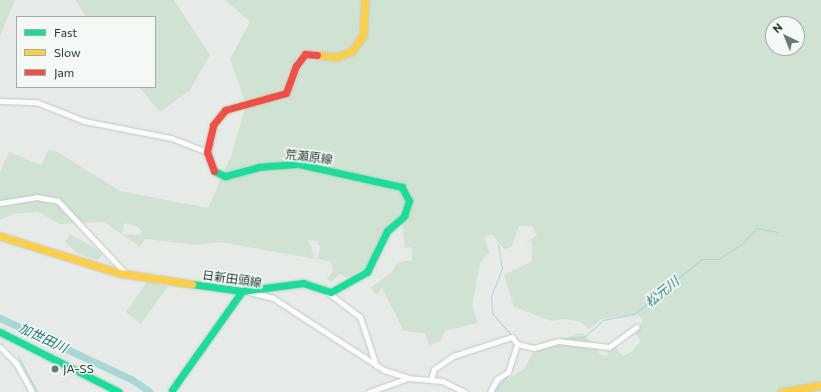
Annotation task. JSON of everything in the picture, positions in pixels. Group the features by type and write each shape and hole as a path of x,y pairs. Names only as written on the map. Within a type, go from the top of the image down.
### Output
{"main road":[{"path":"207,152 213,125 225,110 286,93 296,66 305,54 337,57 352,51 363,35 365,0"},
{"name":"荒瀬原線","path":"207,152 212,170 225,176 259,167 298,164 374,178 406,191 409,201 404,216 387,231 367,272 340,289 327,292"},
{"name":"日新田頭線","path":"0,236 126,274 242,291"},
{"path":"173,391 242,291 303,283 327,292"},
{"path":"0,332 119,392"},
{"path":"781,392 821,385"}],"street":[{"path":"0,100 36,102 84,121 171,138 207,152"},
{"path":"0,203 36,197 58,201 126,274"},
{"name":"日新田頭線","path":"242,291 274,298 376,365 408,378 431,380 465,392"},
{"path":"327,292 360,317 376,365"},
{"path":"431,380 434,370 453,356 512,337 517,344 534,348 558,341 609,347 637,327"},
{"path":"490,392 497,379 508,372 517,344"},
{"path":"0,347 16,363 32,392"},
{"path":"369,392 408,378"}],"green space":[{"path":"0,0 15,0 0,36"},
{"path":"76,0 174,0 210,55 190,90 160,112 140,88 156,88 156,16 85,16"},
{"path":"225,0 821,0 821,392 496,392 500,384 524,369 533,353 576,334 583,333 601,355 607,356 608,350 615,347 623,356 633,351 640,341 636,333 643,320 638,315 601,319 589,329 581,322 565,319 552,321 514,307 504,275 532,261 532,240 524,244 537,235 532,226 519,226 512,246 505,250 491,234 485,237 489,253 480,263 472,306 478,323 445,331 440,342 429,345 425,333 404,331 382,288 377,295 370,288 392,272 397,263 412,260 412,247 405,248 401,214 382,233 366,268 347,278 340,274 332,281 326,279 333,272 331,262 317,259 320,248 317,241 308,240 315,259 219,242 198,245 145,239 140,247 104,222 60,224 38,212 13,214 0,220 0,172 9,152 41,165 48,150 56,151 120,191 208,208 231,156 246,105 230,59 250,22","holes":["124,223 136,226 142,231 141,235 122,234"]},
{"path":"70,234 96,249 102,255 98,260 78,254 65,242"},
{"path":"147,282 168,286 141,324 126,312"}],"waterway":[{"name":"松元川","path":"555,339 584,337 603,320 634,314 702,259 718,259 742,244 757,228 778,232"},
{"path":"498,244 502,268 491,297 492,313 511,335"},
{"name":"加世田川","path":"0,318 131,379 150,392"},
{"path":"18,356 37,392"},
{"name":"松元川","path":"509,374 515,360"},
{"name":"松元川","path":"494,392 507,376"}],"traffic: fast":[{"path":"192,284 242,291 303,283 331,292 367,272 387,231 404,216 409,201 402,187 298,164 259,167 225,176 214,171"},
{"path":"172,390 242,291"},
{"path":"0,332 119,392"}],"traffic: slow":[{"path":"317,55 337,57 352,51 363,35 365,0"},
{"path":"0,236 119,273 192,284"},
{"path":"781,392 821,385"}],"traffic: jam":[{"path":"214,171 207,152 213,125 225,110 286,93 296,66 305,54 317,55"}],"place":[{"name":"JA-SS","path":"55,369"}]}
